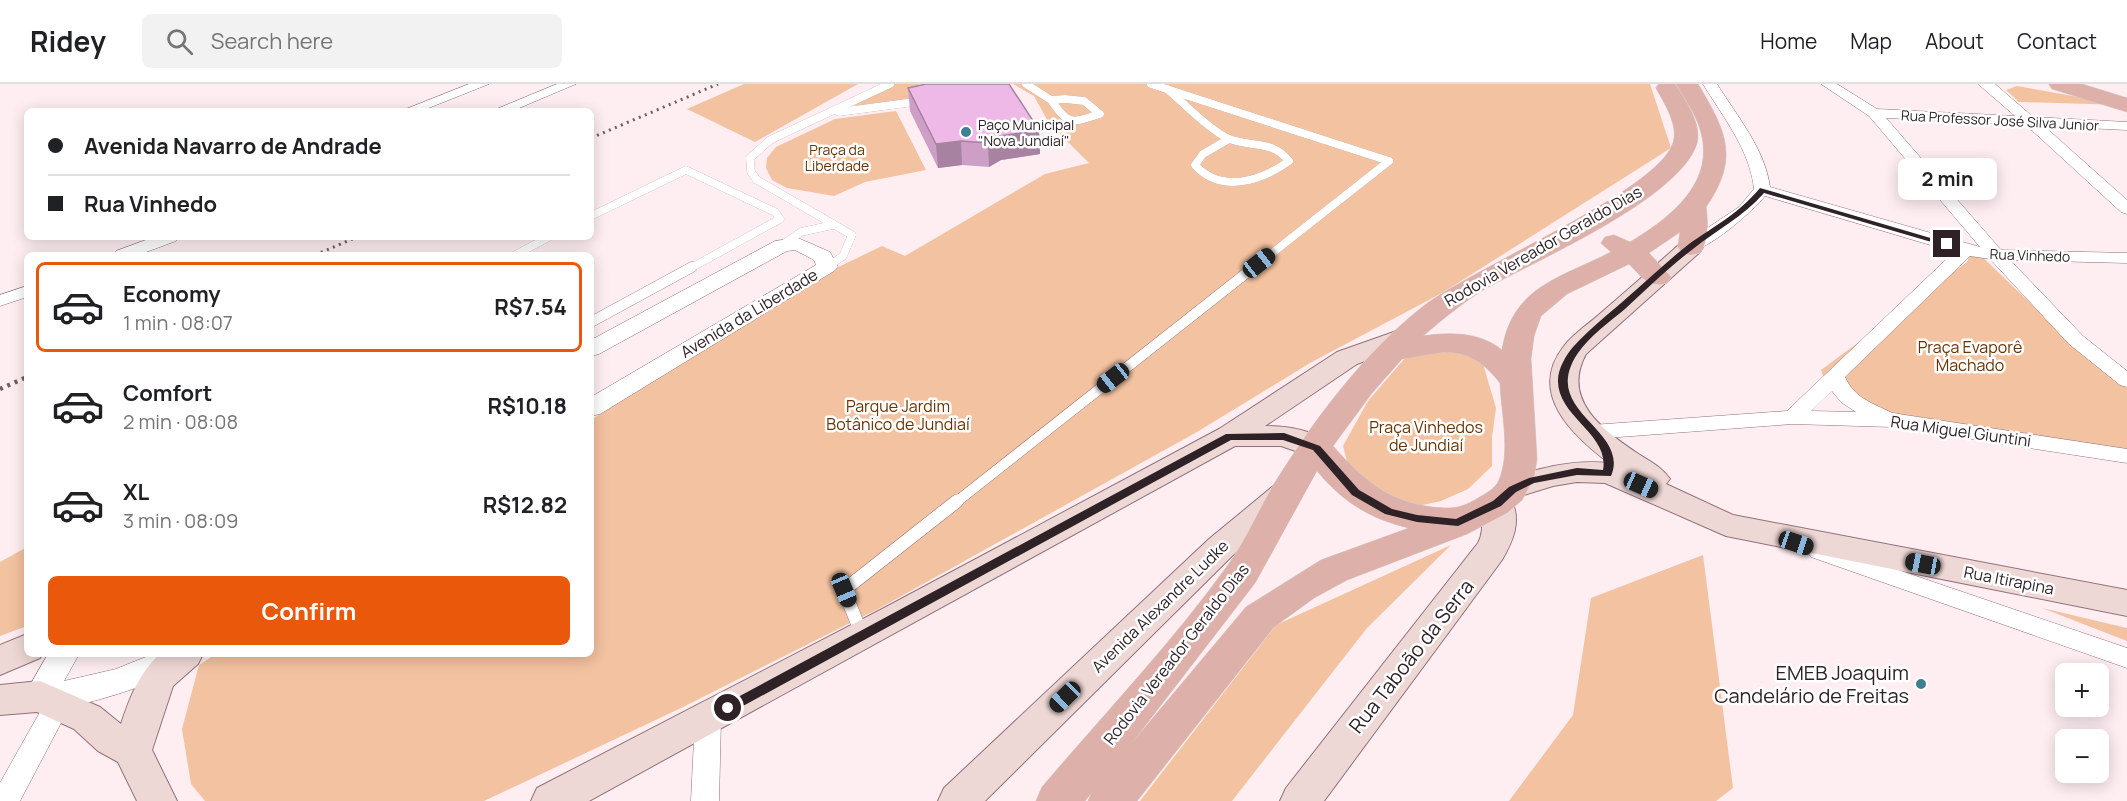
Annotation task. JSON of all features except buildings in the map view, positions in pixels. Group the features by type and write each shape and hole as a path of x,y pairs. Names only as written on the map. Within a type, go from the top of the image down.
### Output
{"main road":[{"name":"Rodovia Vereador Geraldo Dias","path":"1058,801 1182,652 1248,565 1288,490 1316,448 1351,399 1399,343 1454,296 1579,227 1665,174 1677,159 1684,145 1686,129 1681,113 1664,84"},
{"path":"1110,801 1260,617 1288,597 1343,565 1458,523 1505,496 1521,454 1513,379 1519,335 1527,316 1539,300 1631,253 1659,235 1693,207 1706,189 1715,162 1716,146 1712,129 1687,84"},
{"path":"2060,84 2127,105"},
{"path":"1678,501 1661,485 1597,438 1575,412 1565,394 1563,380 1565,367 1575,350 1690,247 1695,219 1693,207"},
{"path":"1579,227 1631,253 1657,276"},
{"path":"551,801 708,719 1230,436 1347,358 1399,343 1463,343 1491,354 1513,379"},
{"path":"1230,436 1284,436 1316,448 1356,493 1389,512 1417,519 1458,523"},
{"name":"Rua Itirapina","path":"1505,496 1549,476 1577,472 1608,473 1678,501 1726,525 2127,603"},
{"name":"Avenida Alexandre Ludke","path":"958,801 1221,547 1288,490"},
{"name":"Rua Taboão da Serra","path":"1300,801 1479,568 1501,533 1505,496"},
{"path":"0,661 24,649"},
{"path":"132,750 149,696 160,676 182,657"},
{"path":"0,700 48,700 87,718 112,739 132,750 157,801"}],"street":[{"path":"416,108 482,84"},
{"path":"507,108 569,84"},
{"path":"1690,247 1745,210 1762,190 1762,178 1754,159 1710,84"},
{"path":"1828,84 1874,113 2025,289 2076,340 2127,381"},
{"path":"1985,84 1994,89 2127,209"},
{"name":"Rua Professor José Silva Junior","path":"1874,113 2127,126"},
{"name":"Rua Vinhedo","path":"1762,190 1966,250 1995,255 2127,258"},
{"path":"130,252 162,240"},
{"path":"594,348 782,244"},
{"name":"Avenida da Liberdade","path":"594,406 827,267 823,256 815,251 798,244 782,244"},
{"path":"1793,417 1836,378 1966,250"},
{"path":"0,301 24,292"},
{"path":"1836,378 1839,390 1850,400 1892,420"},
{"name":"Rua Miguel Giuntini","path":"1597,438 1793,417 1892,420 2127,456"},
{"path":"1597,438 1610,461 1608,473"},
{"path":"1773,535 2127,658"},
{"path":"5,801 48,700 63,657"},
{"path":"48,700 132,677 157,668 175,657"},
{"path":"705,801 708,719"}],"lane":[{"path":"827,267 843,256 852,235 757,180 751,172 750,158 757,149 770,140 891,84"},
{"path":"1026,84 1051,100 1064,119 1073,122 1100,114 1084,100 1051,100"},
{"path":"862,635 844,590 1389,161 1151,84"},
{"path":"1167,89 1229,139 1257,141 1276,147 1289,161 1278,171 1238,182 1216,181 1201,175 1196,165 1203,154 1229,139"},
{"path":"827,114 932,100"},
{"path":"594,215 686,170 695,172 775,212 780,219 594,320"},
{"path":"782,244 801,232 810,223 810,213 802,205"},
{"path":"801,232 833,225"},
{"path":"521,252 543,240"}],"green space":[{"path":"744,84 858,84 755,142 687,109"},
{"path":"894,84 918,84 926,98 861,107 850,104"},
{"name":"Parque Jardim Botânico de Jundiaí","path":"1013,84 1650,84 1671,148 1442,293 1310,363 1197,432 878,609 681,708 484,801 205,801 191,784 182,729 199,665 211,657 594,657 594,418 824,274 882,246 905,256 1045,174 1089,163 1049,123 1034,96"},
{"path":"2017,86 2124,105 2019,102 2006,90"},
{"name":"Praça da Liberdade","path":"896,111 926,170 865,182 834,196 787,188 772,180 766,168 767,158 776,147 835,119"},
{"name":"Praça Evaporê Machado","path":"1973,248 2080,351 2127,384 2127,462 1843,403 1827,387 1821,370 1967,262"},
{"name":"Praça Vinhedos de Jundiaí","path":"1446,349 1481,357 1496,408 1492,437 1492,466 1468,489 1441,501 1418,506 1369,493 1349,469 1343,446 1368,401 1405,358"},
{"path":"1451,545 1367,628 1232,801 1140,801 1276,625"},
{"path":"24,549 24,627 0,636 0,562"},
{"path":"1703,555 1733,788 1716,801 1509,801 1573,715 1591,598"},
{"path":"2042,608 2127,628 2127,641"}],"railway":[{"path":"594,137 718,84"},
{"path":"322,252 350,240"},
{"path":"0,389 24,378"}],"place":[{"name":"Paço Municipal \"Nova Jundiaí\"","path":"966,132"},
{"name":"EMEB Joaquim Candelário de Freitas","path":"1921,684"}],"route":[{"path":"728,708 1230,436 1258,434 1284,436 1316,448 1356,493 1389,512 1417,519 1458,523 1497,503 1512,489 1532,480 1577,472 1608,473 1610,461 1603,443 1575,412 1565,394 1563,380 1565,367 1575,350 1594,331 1690,247 1745,210 1762,190 1947,244"}]}
